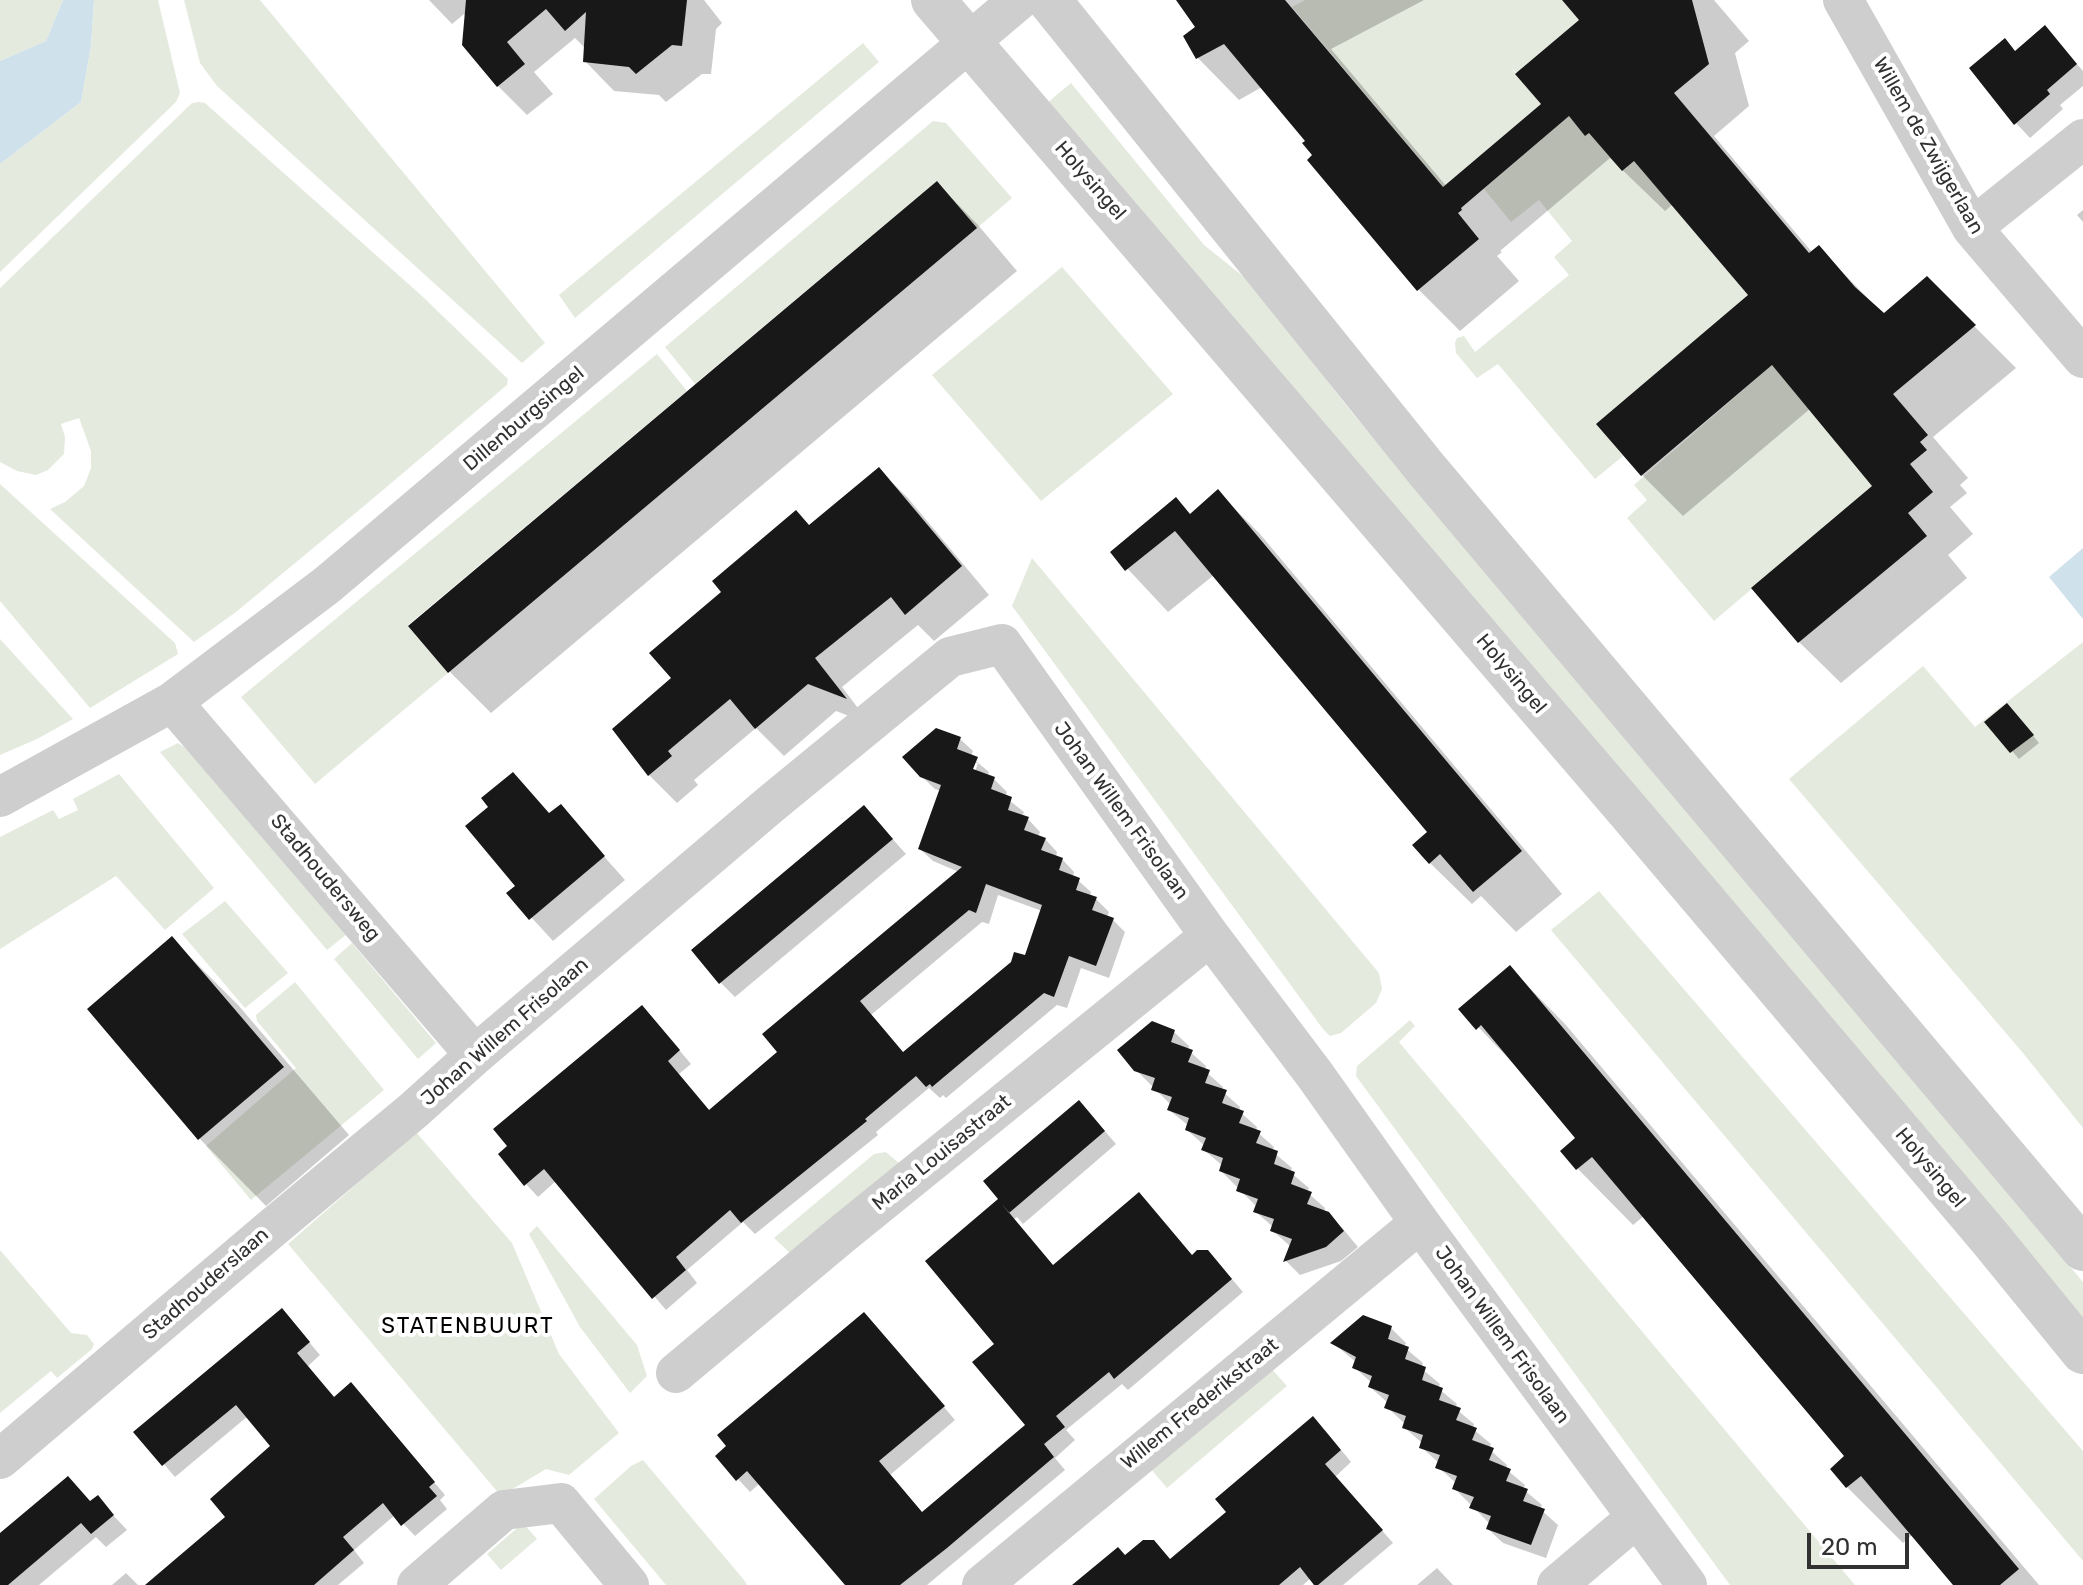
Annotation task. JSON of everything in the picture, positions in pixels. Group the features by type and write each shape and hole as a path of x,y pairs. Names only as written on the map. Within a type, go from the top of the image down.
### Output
{"street":[{"name":"Holysingel","path":"933,0 1650,837 2083,1352"},
{"name":"Dillenburgsingel","path":"0,797 172,702 327,585 1019,0"},
{"path":"1049,0 1427,470 2083,1249"},
{"name":"Willem de Zwijgerlaan","path":"1843,0 1972,228 2083,358"},
{"path":"1972,228 2083,139"},
{"name":"Johan Willem Frisolaan","path":"414,1110 772,803 950,657 1002,644 1210,936 1687,1585"},
{"name":"Stadhoudersweg","path":"172,702 475,1055"},
{"name":"Maria Louisastraat","path":"676,1373 1210,936"},
{"name":"Stadhouderslaan","path":"0,1459 414,1110"},
{"name":"Willem Frederikstraat","path":"982,1585 1420,1223"},
{"path":"417,1585 504,1510 561,1503 629,1585"},
{"path":"1557,1585 1636,1518"}],"shaded area":[{"path":"0,0 63,0 46,41 0,61"},
{"path":"63,0 94,0 91,46 81,102 0,164 0,61 46,41"},
{"path":"94,0 158,0 180,93 176,102 0,272 0,164 81,102 91,46"},
{"path":"184,0 260,0 545,343 522,363 217,86 200,63"},
{"path":"1305,0 1562,0 1579,20 1517,73 1512,69 1541,104 1443,187 1292,7"},
{"path":"863,43 879,62 575,318 559,295"},
{"path":"1071,83 1204,245 1249,281 1349,409 2083,1282 2083,1321 1047,103"},
{"path":"192,103 205,103 422,296 508,379 507,385 370,501 236,612 194,642 50,509 65,502 84,486 91,468 91,451 79,418 61,424 65,437 64,454 48,470 36,475 17,471 0,462 0,288"},
{"path":"1569,116 1585,135 1589,133 1642,154 1641,169 1748,295 1597,424 1623,456 1595,479 1498,364 1477,378 1456,353 1455,343 1457,338 1464,336 1475,352 1569,275 1554,257 1572,241 1539,200 1511,222 1484,189"},
{"path":"933,121 946,123 1012,198 977,228 937,181 695,384 665,347"},
{"path":"1062,267 1173,394 1041,501 932,375"},
{"path":"657,354 687,391 408,625 448,673 315,784 241,697"},
{"path":"1772,365 1881,479 1714,621 1627,518 1647,500 1634,485"},
{"path":"0,484 175,643 178,654 90,708 0,601"},
{"path":"2083,548 2083,619 2049,577"},
{"path":"1032,558 1379,973 1382,989 1376,1003 1341,1033 1330,1036 1323,1029 1012,606"},
{"path":"0,639 73,719 0,755"},
{"path":"2083,642 2083,1128 2023,1053 1789,779 1923,666 1975,727"},
{"path":"178,743 194,754 347,934 327,950 160,752"},
{"path":"119,774 214,888 165,930 116,876 0,949 0,837 53,810 59,819 78,810 73,799"},
{"path":"1599,891 2083,1451 2083,1561 1551,930"},
{"path":"225,901 288,973 245,1008 182,934"},
{"path":"352,943 436,1043 418,1059 334,959"},
{"path":"295,982 384,1090 251,1200 206,1146 296,1068 257,1021 256,1015"},
{"path":"1410,1020 1415,1026 1399,1042 1855,1585 1730,1585 1356,1076 1357,1066"},
{"path":"416,1132 512,1243 559,1354 619,1433 569,1475 546,1469 501,1496 288,1244"},
{"path":"886,1152 900,1164 792,1255 774,1238 874,1154"},
{"path":"537,1226 637,1345 647,1376 630,1393 580,1327 529,1234"},
{"path":"0,1250 71,1333 87,1335 94,1344 57,1378 51,1371 0,1413"},
{"path":"1270,1367 1287,1386 1167,1488 1150,1468"},
{"path":"643,1460 747,1585 666,1585 594,1499 631,1466"},
{"path":"523,1523 537,1539 501,1570 487,1554"}],"building":[{"path":"466,0 687,0 682,46 672,45 636,74 629,67 583,62 586,12 565,31 546,9 507,42 525,64 497,87 462,45"},
{"path":"1176,0 1285,0 1443,187 1541,104 1515,74 1579,20 1562,0 1692,0 1709,64 1674,93 1809,253 1819,245 1855,287 1884,313 1927,276 1976,325 1893,394 1928,435 1920,442 1927,450 1910,464 1933,492 1908,513 1927,536 1798,643 1751,588 1872,486 1772,365 1641,476 1596,424 1748,295 1634,161 1622,171 1589,133 1585,136 1569,116 1461,208 1458,213 1479,239 1417,291 1307,160 1312,155 1302,143 1305,141 1224,44 1196,59 1183,36 1195,27"},
{"path":"2045,25 2077,64 2047,90 2050,94 2014,125 1969,68 2005,38 2015,51"},
{"path":"937,181 977,228 448,673 408,626"},
{"path":"879,467 962,566 905,615 891,597 815,658 847,699 808,684 755,729 730,699 668,751 672,756 648,776 612,729 671,678 649,653 721,592 712,581 796,510 809,525"},
{"path":"1218,489 1522,851 1473,892 1440,854 1429,864 1412,845 1427,832 1175,531 1125,571 1110,552 1176,497 1190,514"},
{"path":"2007,703 2034,735 2010,753 1984,722"},
{"path":"936,728 961,737 957,749 978,757 973,769 995,777 991,789 1012,797 1008,810 1029,817 1024,830 1046,838 1041,850 1063,858 1059,870 1080,878 1076,890 1097,897 1092,910 1114,918 1096,966 1069,956 1054,997 1044,993 932,1087 930,1084 926,1087 916,1076 865,1119 867,1121 741,1223 730,1210 676,1257 686,1270 652,1299 544,1169 524,1186 498,1154 507,1146 493,1129 642,1005 680,1050 668,1061 709,1110 777,1052 762,1034 962,867 918,849 941,785 920,777 902,757","holes":["986,884 1042,905 1025,955 1014,952 1011,962 903,1052 860,1001 969,910 976,913"]},
{"path":"513,772 549,813 561,804 605,856 529,920 506,893 515,886 465,826 488,807 481,798"},
{"path":"864,805 893,839 719,984 691,950"},
{"path":"172,936 284,1067 198,1140 87,1009"},
{"path":"1510,965 2019,1569 2000,1585 1953,1585 1861,1476 1846,1488 1830,1469 1844,1456 1592,1157 1576,1170 1560,1151 1575,1138 1481,1025 1476,1030 1458,1009"},
{"path":"1152,1021 1175,1030 1171,1042 1193,1050 1188,1062 1210,1070 1205,1083 1227,1090 1222,1103 1244,1111 1239,1123 1261,1131 1256,1143 1278,1151 1274,1164 1295,1172 1291,1184 1312,1192 1307,1204 1329,1212 1344,1231 1326,1247 1283,1262 1292,1239 1270,1231 1274,1219 1253,1212 1258,1199 1236,1191 1240,1179 1219,1171 1223,1158 1201,1150 1206,1138 1185,1130 1189,1118 1167,1110 1172,1097 1151,1090 1155,1078 1134,1071 1117,1050"},
{"path":"1079,1100 1105,1131 1009,1213 1053,1265 1139,1192 1192,1255 1197,1250 1208,1250 1232,1279 1114,1379 1109,1372 1056,1416 1065,1427 1044,1444 1054,1457 947,1548 900,1585 845,1585 747,1471 736,1481 715,1456 726,1446 717,1435 864,1312 945,1406 879,1461 922,1512 1025,1425 972,1362 994,1344 925,1261 998,1199 983,1181"},
{"path":"282,1308 310,1342 297,1353 334,1397 351,1382 435,1482 429,1487 437,1496 401,1526 383,1503 343,1537 354,1550 314,1585 145,1585 225,1517 210,1499 270,1446 236,1405 162,1466 133,1432"},
{"path":"1363,1315 1392,1326 1388,1339 1409,1347 1405,1359 1426,1367 1422,1380 1443,1388 1439,1400 1461,1408 1456,1420 1477,1428 1472,1440 1494,1448 1489,1460 1511,1469 1506,1481 1528,1489 1523,1501 1545,1509 1531,1545 1486,1529 1491,1516 1469,1508 1474,1497 1452,1489 1457,1476 1435,1468 1440,1455 1419,1448 1423,1435 1402,1428 1406,1416 1384,1408 1389,1395 1368,1387 1372,1376 1352,1368 1356,1357 1330,1343"},
{"path":"1313,1416 1341,1450 1325,1464 1383,1530 1318,1585 1314,1585 1300,1567 1279,1585 1072,1585 1118,1547 1125,1555 1143,1540 1154,1540 1170,1559 1226,1512 1215,1499"},
{"path":"68,1476 90,1501 98,1495 114,1515 91,1534 81,1523 8,1585 0,1585 0,1533"}],"district":[{"name":"STATENBUURT","path":"468,1327"}]}
